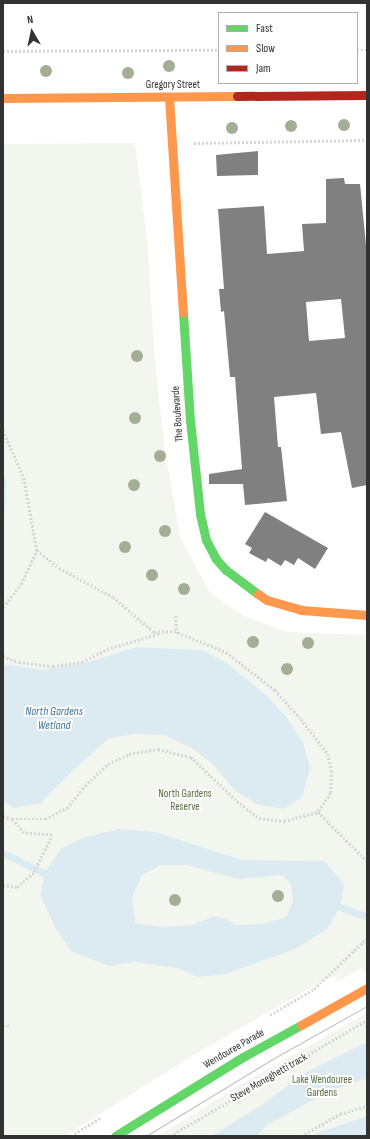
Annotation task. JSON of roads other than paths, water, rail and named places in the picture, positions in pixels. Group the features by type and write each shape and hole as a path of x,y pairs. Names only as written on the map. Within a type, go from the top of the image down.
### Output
{"street":[{"name":"Gregory Street","path":"3,98 367,95"},
{"name":"The Boulevarde","path":"168,97 190,420 200,514 206,540 216,559 226,570 242,584 267,600 301,610 367,615"},
{"name":"Wendouree Parade","path":"115,1136 243,1057 367,988"}],"water":[{"path":"3,473 6,483 3,546"},
{"name":"North Gardens Wetland","path":"137,647 202,650 227,663 267,696 287,718 303,743 310,768 302,797 284,809 257,804 234,790 215,766 192,748 164,735 133,734 108,739 67,776 41,803 14,808 3,801 3,664 43,670 89,662"},
{"path":"118,829 155,832 242,860 324,861 344,883 340,907 327,929 295,949 225,974 198,977 178,968 135,962 109,966 71,951 55,927 41,896 44,873 62,848 86,837","holes":["161,865 187,865 238,879 282,875 291,884 293,902 285,918 261,924 236,925 227,919 213,916 193,925 163,927 135,923 132,897 142,875"]},
{"path":"367,1042 367,1078 328,1092 267,1125 256,1136 212,1136 259,1107 305,1073"},
{"path":"367,1116 367,1136 313,1136 317,1133"}],"waterway":[{"path":"3,853 44,873"},
{"path":"340,907 367,917"}],"tram line":[{"path":"146,1136 276,1057 367,1006"}],"park label":[{"name":"North Gardens Reserve","path":"185,801"},
{"name":"Lake Wendouree Gardens","path":"322,1087"}]}
